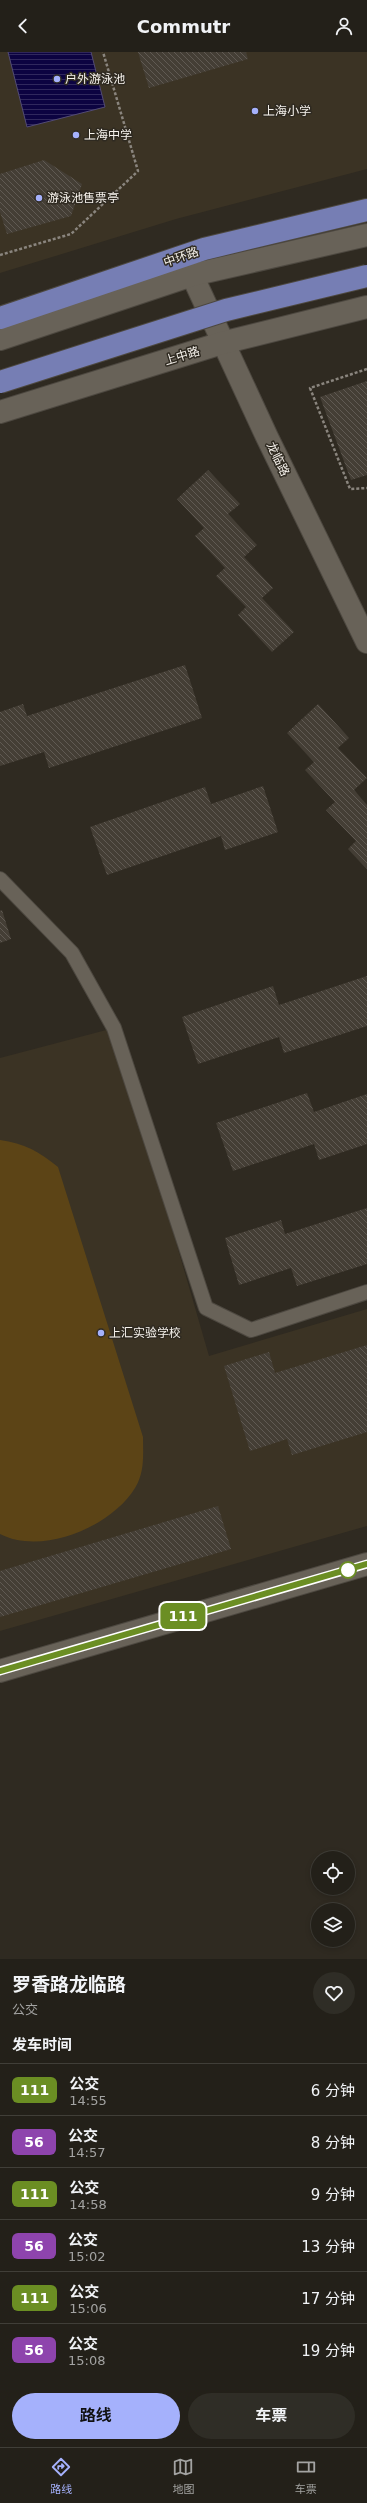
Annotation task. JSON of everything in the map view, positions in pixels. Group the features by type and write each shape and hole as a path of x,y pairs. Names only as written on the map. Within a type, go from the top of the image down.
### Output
{"highway":[{"name":"中环路","path":"0,318 204,249 367,210"},
{"path":"0,382 226,310 367,276"}],"street":[{"path":"0,339 192,275 367,235"},
{"name":"龙临路","path":"192,275 222,343 367,642"},
{"name":"上中路","path":"0,412 222,343 367,307"},
{"path":"0,1670 367,1564"}],"lane":[{"path":"0,879 72,953 114,1028 206,1308 251,1330 367,1292"}],"path":[{"path":"0,255 71,234 138,171 102,52"},
{"path":"367,369 310,388 350,489 367,488"}],"shaded area":[{"path":"0,52 367,52 367,169 176,219 0,273"},
{"name":"户外游泳池","path":"8,52 91,52 105,107 27,127"},
{"name":"上汇实验学校","path":"114,1028 209,1356 367,1309 367,1526 0,1631 0,1058"},
{"path":"0,1140 17,1143 31,1149 58,1167 143,1437 143,1463 140,1476 135,1488 124,1502 94,1525 75,1534 56,1539 36,1541 17,1540 0,1534"}],"building":[{"path":"138,52 246,52 248,59 149,88"},
{"name":"游泳池售票亭","path":"44,160 82,184 71,216 7,234 0,212 0,174"},
{"path":"367,381 367,475 351,480 320,397"},
{"path":"208,470 240,504 228,514 257,545 244,557 273,588 262,598 294,632 272,652 238,615 246,607 216,576 225,568 195,536 204,528 177,499"},
{"path":"185,665 202,718 49,768 44,752 0,766 0,712 23,704 27,716"},
{"path":"318,704 349,738 338,748 367,778 354,790 367,805 367,869 348,849 356,841 326,810 335,802 305,770 314,762 287,733"},
{"path":"263,786 278,832 225,850 221,836 107,875 90,827 205,787 211,804"},
{"path":"2,910 11,939 0,943 0,911"},
{"path":"367,976 367,1026 284,1053 279,1037 198,1064 182,1017 273,986 279,1005"},
{"path":"307,1093 314,1112 367,1094 367,1144 319,1160 314,1144 233,1171 216,1123"},
{"path":"367,1208 367,1264 297,1286 291,1268 239,1285 225,1238 281,1220 285,1234"},
{"path":"367,1345 367,1432 292,1455 287,1439 250,1451 224,1366 269,1352 275,1373"},
{"path":"218,1506 231,1549 0,1617 0,1571"}],"bus line":[{"name":"111","path":"0,1671 300,1582 367,1564"}],"place":[{"name":"户外游泳池","path":"57,79"},
{"name":"上海小学","path":"255,111"},
{"name":"上海中学","path":"76,135"},
{"name":"游泳池售票亭","path":"39,198"},
{"name":"上汇实验学校","path":"101,1333"}]}
